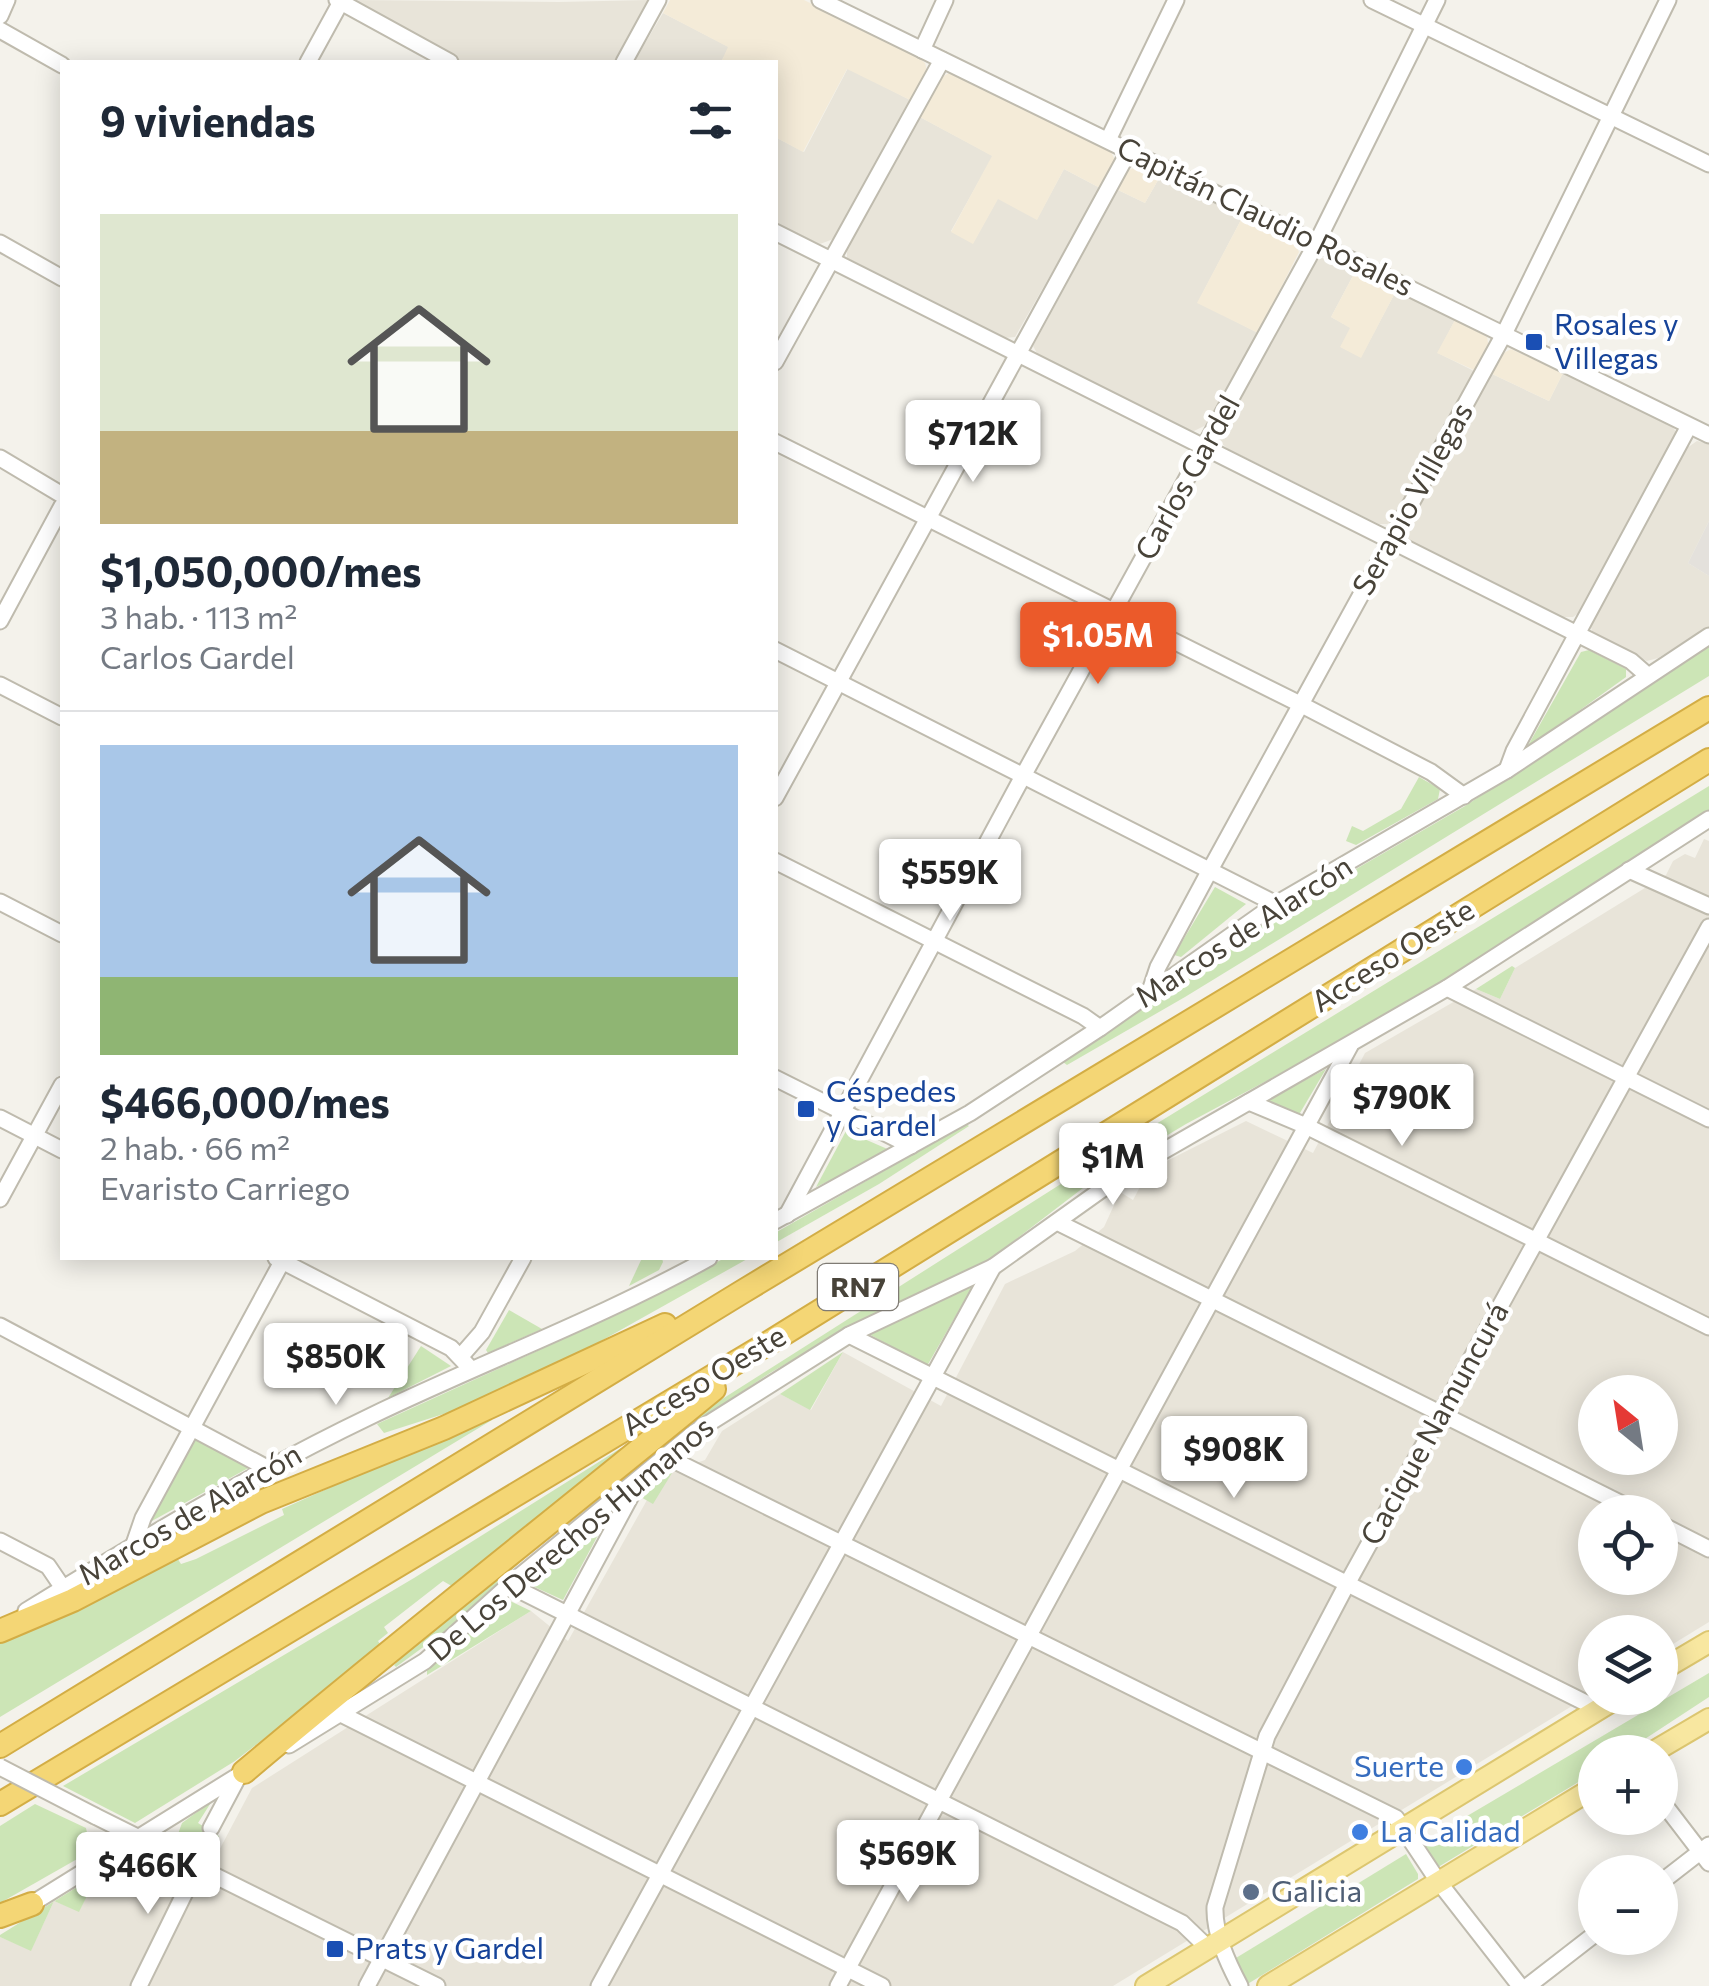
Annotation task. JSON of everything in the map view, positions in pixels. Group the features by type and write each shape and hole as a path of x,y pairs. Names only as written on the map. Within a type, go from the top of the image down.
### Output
{"highway":[{"name":"Acceso Oeste","path":"0,1746 1709,708"},
{"name":"Acceso Oeste","path":"0,1804 775,1338 1709,760"},
{"path":"0,1629 72,1600 261,1502 444,1428 742,1292"},
{"path":"242,1773 402,1638 553,1522 775,1338"},
{"path":"0,1920 32,1904"}],"main road":[{"path":"1678,1660 1709,1642"},
{"path":"1146,1986 1588,1715"},
{"path":"1678,1738 1709,1720"},
{"path":"1268,1986 1578,1797"}],"street":[{"path":"0,16 7,0"},
{"path":"625,60 658,0"},
{"name":"Capitán Claudio Rosales","path":"820,0 1709,435"},
{"path":"922,50 945,0"},
{"path":"1108,140 1176,0"},
{"path":"1372,0 1709,164"},
{"name":"Carlos Gardel","path":"781,1218 1318,242 1437,0"},
{"name":"Serapio Villegas","path":"1148,994 1158,967 1210,870 1504,334 1668,0"},
{"path":"309,60 340,1 446,60"},
{"path":"0,30 60,64"},
{"path":"778,357 942,60"},
{"path":"778,792 1129,151"},
{"path":"778,233 1390,539 1630,661 1647,675"},
{"path":"0,243 60,277"},
{"path":"1507,770 1688,426"},
{"path":"778,444 1300,704 1431,772 1464,796"},
{"path":"0,458 60,494"},
{"path":"0,621 60,510"},
{"name":"Marcos de Alarcón","path":"781,1218 970,1113 1100,1028 1276,904 1507,770 1709,636"},
{"path":"778,651 1276,904"},
{"path":"0,685 60,716"},
{"name":"De Los Derechos Humanos","path":"32,1904 426,1662 510,1584 663,1455 849,1335 993,1266 1125,1173 1447,988 1709,820"},
{"path":"778,864 1100,1028"},
{"path":"1629,870 1709,906"},
{"path":"0,902 60,933"},
{"name":"Cacique Namuncurá","path":"1215,1944 1215,1907 1261,1751 1347,1584 1709,927"},
{"path":"1447,988 1709,1118"},
{"path":"838,1986 1350,1046"},
{"path":"778,1080 911,1146"},
{"path":"0,1199 60,1089"},
{"path":"1249,1102 1306,1126 1709,1327"},
{"path":"0,1118 60,1149"},
{"path":"1058,1222 1605,1495"},
{"path":"133,1546 143,1518 279,1260"},
{"path":"284,1260 466,1362 523,1260"},
{"name":"Marcos de Alarcón","path":"0,1629 267,1468 466,1362 607,1310 689,1262"},
{"path":"599,1986 993,1266"},
{"path":"0,1326 267,1468"},
{"path":"849,1335 1578,1699"},
{"path":"663,1455 1396,1818 1438,1881 1520,1986"},
{"path":"366,1986 644,1470"},
{"path":"1678,1533 1709,1549"},
{"path":"0,1541 48,1566 63,1588"},
{"path":"510,1584 1182,1923 1215,1944 1240,1986"},
{"path":"342,1714 882,1986"},
{"path":"0,1768 437,1986"},
{"path":"211,1828 242,1773"},
{"path":"1678,1820 1706,1853 1678,1871"},
{"path":"138,1986 197,1868"},
{"path":"1528,1986 1578,1947"}],"shaded area":[{"path":"353,0 648,0 615,60 459,60"},
{"path":"670,0 804,0 919,57 927,71 912,101 847,69 803,152 778,139 778,60 722,60 728,47 663,13"},
{"path":"663,13 729,47 722,60 635,60"},
{"path":"848,68 912,101 836,238 820,244 778,224 778,139 804,152"},
{"path":"949,73 1110,150 1115,160 1100,188 1064,169 1037,220 998,199 973,244 951,232 992,156 918,116 938,79"},
{"path":"918,116 993,156 951,231 973,243 998,198 1037,219 1064,169 1100,188 1015,337 1004,338 847,258 847,248"},
{"path":"1142,166 1161,175 1145,203 1118,190 1128,170"},
{"path":"1161,175 1243,216 1198,302 1258,333 1210,423 1194,431 1038,355 1033,346 1118,190 1145,203"},
{"path":"1243,216 1293,240 1299,252 1258,333 1197,303"},
{"path":"1322,258 1356,270 1331,317 1351,328 1341,347 1361,357 1396,291 1455,320 1438,353 1476,372 1393,522 1387,524 1379,524 1220,442 1220,434 1312,264"},
{"path":"1356,270 1396,291 1361,358 1340,347 1350,328 1331,317"},
{"path":"1455,320 1487,337 1489,349 1476,371 1437,353"},
{"path":"1511,349 1563,373 1549,401 1490,373 1500,355"},
{"path":"1490,373 1549,401 1563,373 1671,425 1677,433 1678,439 1579,613 1573,617 1562,617 1409,541 1403,532"},
{"path":"1697,441 1709,444 1709,521 1688,563 1709,576 1709,627 1647,661 1593,635 1590,623 1687,448"},
{"path":"1709,521 1709,576 1688,563"},
{"path":"1704,839 1709,841 1709,1622 1678,1641 1678,1615 1578,1615 1578,1702 1113,1986 0,1986 0,1937 31,1950 54,1901 79,1911 98,1874 132,1855 196,1894 252,1788 531,1611 568,1641 661,1475 705,1460 722,1431 780,1394 811,1410 843,1352 941,1406 1005,1284 1075,1251 1104,1227 1120,1192 1133,1200 1149,1170 1246,1121 1313,1153 1365,1053 1476,989 1500,999 1515,968 1666,875 1673,861 1685,854 1695,858"}],"green space":[{"path":"1709,646 1709,676 1185,997 1067,1065 1063,1062 1273,917 1465,806"},
{"path":"1589,650 1626,669 1626,677 1526,749 1581,652"},
{"path":"1419,777 1440,789 1438,799 1356,845 1346,841 1352,826 1363,831 1401,809"},
{"path":"1709,786 1709,812 1382,1019 1186,1124 1096,1178 989,1260 846,1329 770,1373 685,1430 545,1539 448,1629 394,1665 461,1600 697,1415 1138,1135"},
{"path":"1215,887 1246,904 1181,957 1174,955"},
{"path":"1512,966 1515,968 1500,999 1476,989"},
{"path":"1326,1069 1297,1118 1267,1100"},
{"path":"966,1124 969,1126 879,1184 778,1241 778,1231"},
{"path":"846,1131 892,1151 816,1187"},
{"path":"641,1260 662,1260 659,1270 629,1286"},
{"path":"721,1260 745,1260 551,1369 478,1403 384,1433 377,1424 535,1352"},
{"path":"974,1284 927,1366 867,1333"},
{"path":"509,1310 542,1329 488,1353 486,1350"},
{"path":"421,1346 451,1366 388,1398"},
{"path":"843,1352 810,1410 780,1394"},
{"path":"488,1417 492,1420 0,1717 0,1638 176,1556 181,1564 196,1559 284,1515 282,1509"},
{"path":"196,1435 252,1466 150,1522"},
{"path":"621,1448 623,1451 455,1588 443,1581 384,1627 388,1633 378,1641 382,1647 235,1761 135,1823 63,1786 414,1578"},
{"path":"663,1470 672,1473 653,1504 639,1496 651,1477"},
{"path":"610,1513 563,1600 530,1585"},
{"path":"508,1600 531,1611 427,1675 427,1665"},
{"path":"1709,1673 1709,1697 1651,1735 1604,1735 1638,1715 1678,1715 1678,1691"},
{"path":"1578,1750 1578,1782 1435,1869 1421,1846"},
{"path":"212,1801 198,1823 219,1836 207,1857 187,1847 178,1834 182,1823"},
{"path":"35,1804 86,1828 86,1854 0,1903 0,1826"},
{"path":"1406,1854 1418,1879 1246,1985 1231,1961"},
{"path":"98,1874 79,1912 54,1901"},
{"path":"54,1902 31,1951 0,1937 0,1935"}],"place":[{"name":"Rosales y Villegas","path":"1534,342"},
{"name":"Céspedes y Gardel","path":"806,1109"},
{"name":"Suerte","path":"1464,1767"},
{"name":"La Calidad","path":"1360,1832"},
{"name":"Galicia","path":"1251,1892"},
{"name":"Prats y Gardel","path":"335,1949"}]}
